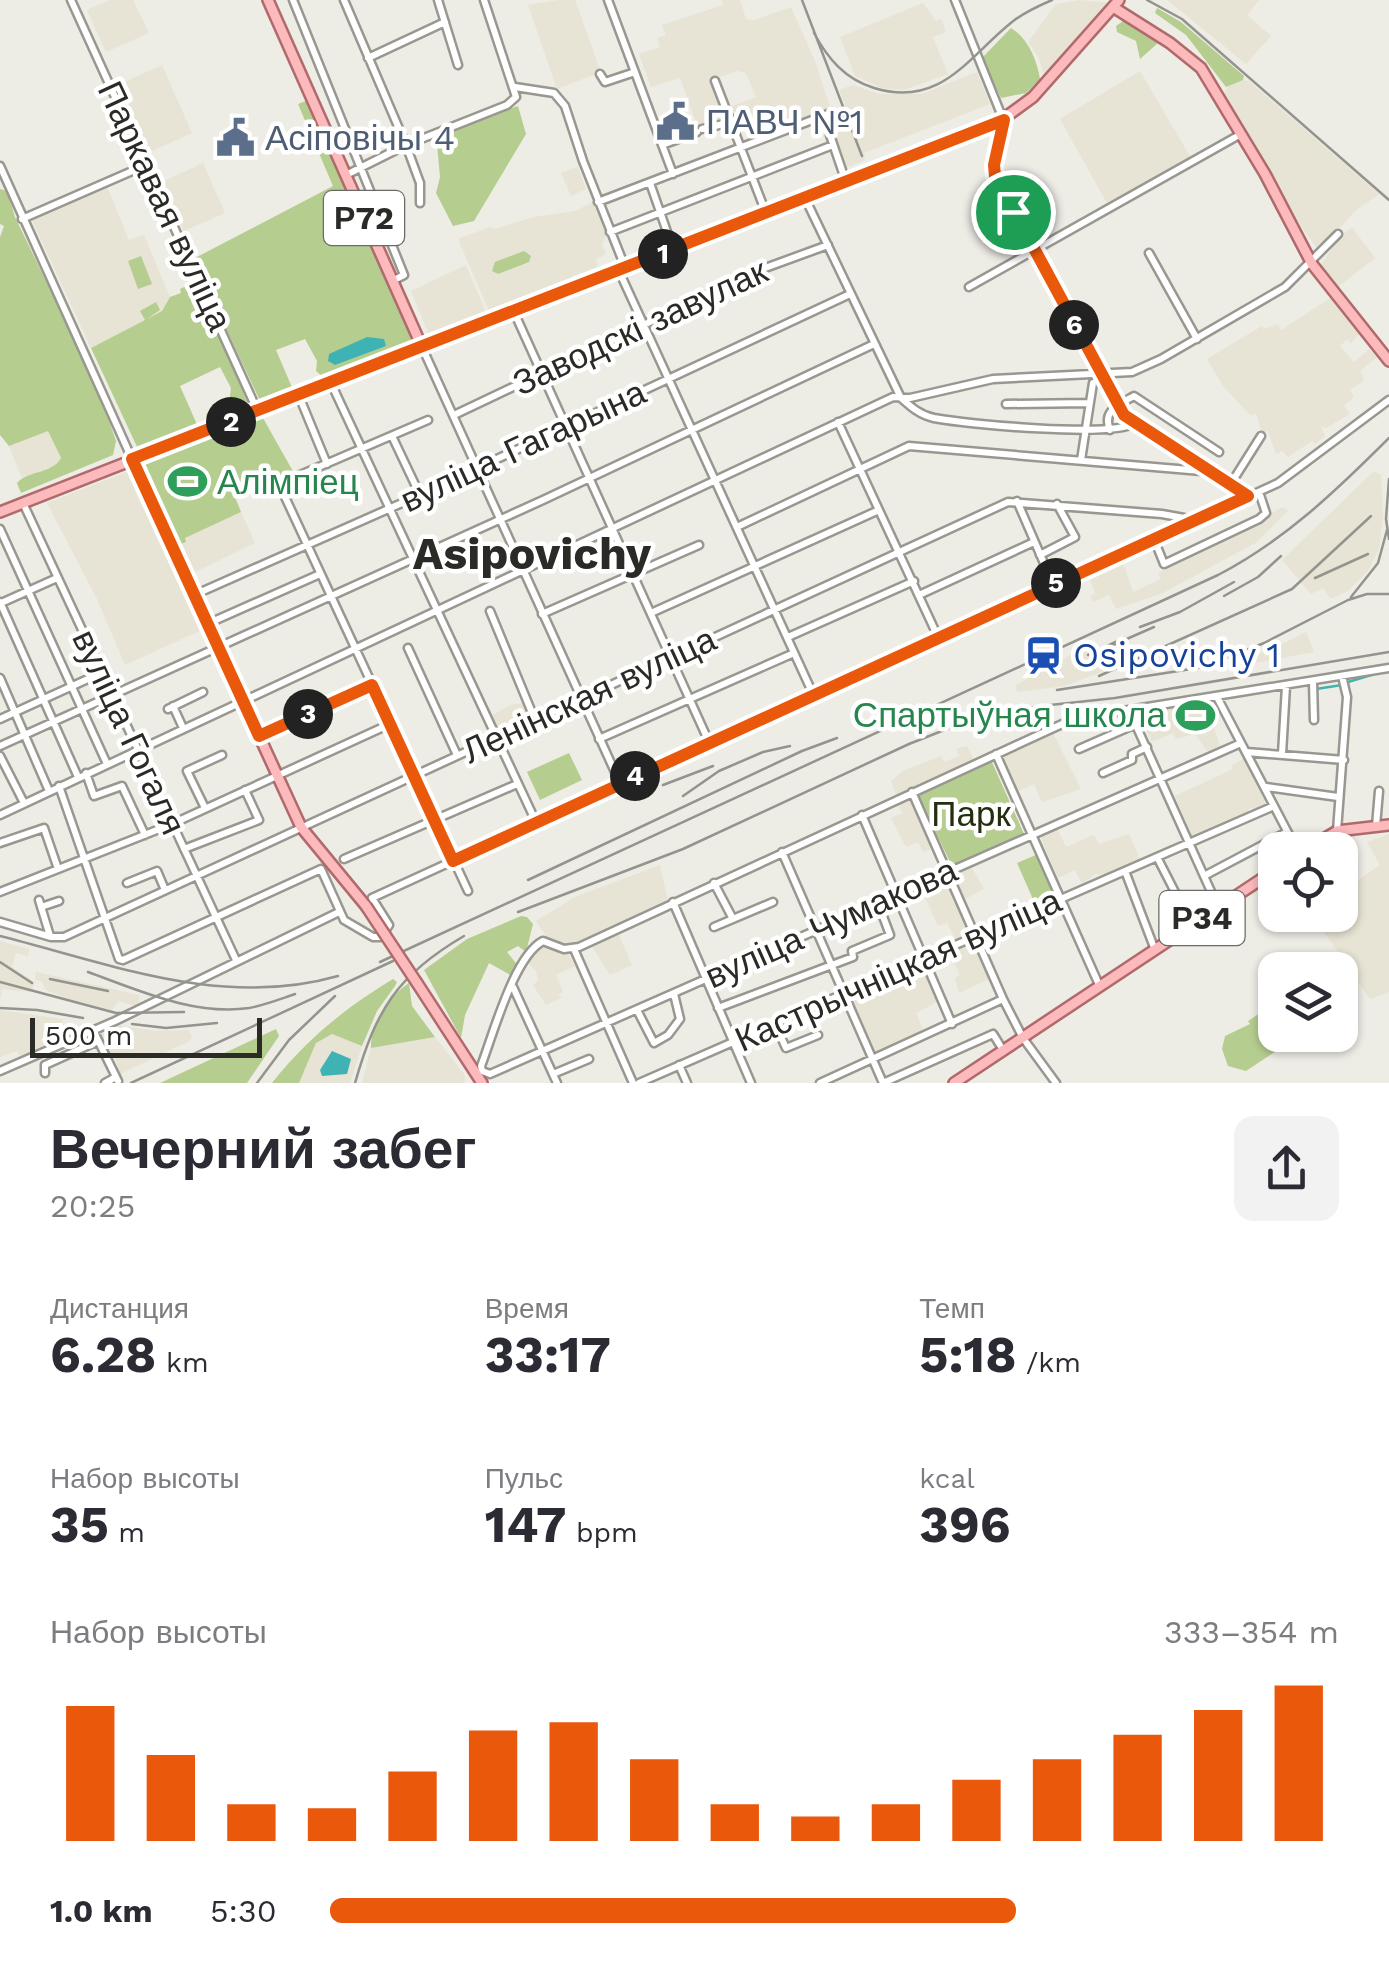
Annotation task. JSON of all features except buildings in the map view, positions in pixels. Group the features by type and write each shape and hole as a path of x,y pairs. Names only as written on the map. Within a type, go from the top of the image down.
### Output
{"main road":[{"name":"Р72","path":"272,1 422,348"},
{"path":"0,512 1004,120 1033,98 1116,4 1197,64 1241,134 1312,264 1389,361"},
{"path":"132,459 301,827 366,906 482,1083"},
{"path":"1337,831 1389,826"},
{"name":"Р34","path":"954,1083 1258,881"}],"street":[{"name":"Паркавая вуліца","path":"71,0 258,412"},
{"path":"294,0 404,275 392,281"},
{"path":"344,0 406,145 420,183 420,203"},
{"path":"438,0 458,65"},
{"path":"346,175 406,145 507,105 516,97 484,0"},
{"path":"608,0 673,174"},
{"path":"956,0 1004,120 994,170 1100,375 1134,423 1214,470 1248,496"},
{"path":"368,58 445,22"},
{"path":"600,74 605,82 635,72"},
{"path":"715,81 766,214"},
{"path":"514,87 554,93 560,98 642,324 813,694"},
{"path":"598,202 833,112 830,135 846,182"},
{"path":"662,145 732,122"},
{"path":"969,287 1241,134"},
{"path":"610,232 833,145"},
{"path":"22,219 146,165"},
{"path":"0,166 132,459"},
{"path":"650,183 673,250"},
{"path":"805,198 901,398 931,418 1083,430 1126,428 1134,423"},
{"path":"0,815 893,397 1007,378 1132,372 1285,287 1338,234"},
{"name":"Заводскі завулак","path":"454,415 757,271 828,246"},
{"path":"1149,253 1197,338"},
{"name":"вуліца Гагарына","path":"194,595 420,496 850,294"},
{"path":"514,312 709,742"},
{"path":"0,746 590,478 874,344"},
{"path":"422,348 620,783"},
{"path":"1080,461 1092,382"},
{"path":"330,383 536,822"},
{"path":"298,396 328,464"},
{"path":"1110,430 1107,416 1134,396 1219,452"},
{"path":"59,786 118,958 123,960 322,869 340,912 350,924 372,937 380,937 390,925 372,898 1259,492 1292,475 1389,400"},
{"path":"1006,404 1088,404"},
{"path":"428,420 278,484 468,891"},
{"path":"838,422 938,636"},
{"path":"392,436 420,496"},
{"path":"1232,482 1261,436"},
{"path":"736,527 909,446 1209,473 1214,470"},
{"path":"1154,539 1164,564 1259,519 1266,513 1259,492"},
{"path":"1017,501 1053,584"},
{"name":"Ленінская вуліца","path":"50,937 64,937 992,508 1017,501 1176,516 1188,522"},
{"name":"вуліца Гогаля","path":"23,503 236,960"},
{"path":"1040,555 1075,537 1056,504"},
{"path":"651,613 879,510"},
{"path":"0,529 107,764"},
{"path":"919,595 1034,542"},
{"path":"542,614 700,545"},
{"path":"207,624 320,574"},
{"path":"57,578 0,603 53,723 94,796 122,786 144,834"},
{"path":"788,638 914,581"},
{"path":"490,611 534,720"},
{"path":"408,648 457,755"},
{"path":"599,739 794,653"},
{"path":"590,1059 555,1079 512,986 537,944 574,949 1073,719 1389,668"},
{"path":"0,720 101,673"},
{"path":"1337,831 1344,760 1346,690 1342,676"},
{"path":"0,678 49,791"},
{"path":"1314,682 1314,720"},
{"path":"259,736 372,685"},
{"path":"1282,754 1286,686"},
{"path":"183,728 170,708 203,692"},
{"path":"1217,697 1287,832"},
{"path":"1130,712 1218,907"},
{"path":"0,892 172,824 390,724"},
{"path":"1079,749 1136,724"},
{"name":"вуліца Чумакова","path":"512,986 481,1066 482,1071 490,1074 1241,743"},
{"path":"1104,773 1132,760 1132,754 1147,747"},
{"path":"1245,752 1344,760"},
{"path":"205,808 187,771 222,754"},
{"path":"996,754 1100,987"},
{"path":"0,756 24,804"},
{"path":"344,859 517,784"},
{"path":"1265,787 1338,797"},
{"path":"184,849 259,820 245,790"},
{"path":"1376,826 1380,791"},
{"path":"912,792 1002,999 1056,1083"},
{"name":"Кастрычніцкая вуліца","path":"636,1083 1274,806"},
{"path":"862,814 952,1024"},
{"path":"0,843 44,828 58,869"},
{"path":"1204,876 1258,847"},
{"path":"782,852 883,1083 994,1034 1004,1052"},
{"path":"1157,857 1178,898"},
{"path":"127,883 157,871 165,890"},
{"path":"1125,871 1155,950"},
{"path":"714,883 733,918"},
{"path":"50,937 40,903 59,901"},
{"path":"674,902 750,1083"},
{"path":"714,927 773,902"},
{"path":"718,1008 853,957 852,951 890,935 878,903"},
{"path":"0,1070 340,912"},
{"path":"0,922 50,937"},
{"path":"574,949 636,1083"},
{"path":"637,1010 654,1043 668,1035 680,1019 674,994"},
{"path":"820,1083 1002,999"},
{"path":"775,1024 784,1049 818,1035"},
{"path":"93,1030 117,1079 106,1083"},
{"path":"69,1041 74,1052"},
{"path":"45,1073 45,1066 98,1041"},
{"path":"680,1065 688,1083"}],"shaded area":[{"path":"110,0 133,0 149,33 106,52 87,10"},
{"path":"575,0 601,72 557,89 528,5"},
{"path":"722,0 740,0 746,19 754,20 791,7 831,110 757,137 747,119 740,121 737,112 729,114 731,120 698,128 680,78 651,87 639,54 660,47 657,38 666,35 662,25 723,5","holes":["737,71 746,73 756,97 727,108 717,78"]},
{"path":"1079,0 1109,3 1044,76 1039,58 1028,42 1056,4"},
{"path":"1167,0 1259,0 1247,15 1271,36 1246,64"},
{"path":"923,3 936,21 941,19 946,32 933,37 948,74 904,90 882,88 855,76 840,37"},
{"path":"162,65 192,133 148,153 118,85"},
{"path":"1140,71 1191,158 1109,207 1060,119"},
{"path":"977,72 990,104 864,153 865,160 845,168 831,130 837,112 843,109 854,139 859,138 839,90 853,85 879,94 922,94"},
{"path":"1249,81 1379,194 1355,211 1319,251 1287,207 1223,95 1229,85"},
{"path":"203,163 225,213 184,231 162,182"},
{"path":"578,167 586,189 571,196 561,173"},
{"path":"106,184 129,240 144,235 170,297 162,311 91,348 32,220"},
{"path":"593,202 606,235 602,245 606,254 596,259 598,267 573,276 574,283 491,316 458,239 490,227 575,211"},
{"path":"1352,227 1375,258 1338,287 1321,265 1339,238"},
{"path":"466,265 487,315 430,338 411,291"},
{"path":"1332,297 1360,333 1351,343 1347,339 1340,346 1354,362 1369,349 1377,357 1360,371 1364,381 1350,390 1354,397 1344,406 1350,414 1326,428 1321,426 1325,436 1315,444 1312,441 1288,457 1282,451 1276,454 1268,431 1262,433 1256,413 1251,416 1223,386 1207,359 1262,326 1264,329 1278,324 1281,330"},
{"path":"48,430 61,458 57,465 22,478 9,446"},
{"path":"131,470 204,629 125,665 97,599 47,503"},
{"path":"1374,471 1381,475 1383,517 1379,549 1368,571 1348,591 1333,598 1323,588 1311,594 1282,560"},
{"path":"1283,507 1288,511 1257,542 1163,593 1116,609 1109,595 1093,602 1090,597 1095,593 1087,573 1121,557 1133,592 1161,579 1158,573"},
{"path":"241,512 255,543 189,575 176,546 185,542 184,538"},
{"path":"1306,632 1314,652 1217,670 1217,667 1270,650"},
{"path":"1085,647 1092,661 1104,655 1106,670 1065,686 1017,692 1016,685"},
{"path":"525,703 531,717 500,733 491,716 510,705"},
{"path":"1200,704 1202,721 1211,719 1220,746 1208,752 1195,734 1176,739 1173,733 1152,742 1138,713"},
{"path":"1052,731 1081,789 1042,802 1034,784 1018,791 1002,755"},
{"path":"967,746 974,759 897,796 891,781 903,771 941,756 944,762 959,756 956,749"},
{"path":"1245,758 1266,804 1251,807 1246,813 1192,836 1175,796 1233,769 1232,765"},
{"path":"909,797 932,849 923,852 918,842 906,847 891,818 902,813 897,802"},
{"path":"1058,830 1066,847 1094,835 1099,844 1129,834 1140,859 1103,875 1095,874 1082,884 1075,870 1058,878 1040,836"},
{"path":"1389,834 1389,992 1370,999 1358,982 1358,952 1338,952 1324,932 1358,932 1358,880 1380,865 1367,842"},
{"path":"660,865 668,901 575,943 550,941 536,921 575,897"},
{"path":"971,866 984,889 965,899 953,874"},
{"path":"944,877 969,932 955,939 947,923 938,926 925,897 935,891 931,884"},
{"path":"618,933 632,965 610,975 591,945"},
{"path":"0,941 29,949 28,956 16,953 12,967 35,982 31,992 2,989 0,1000"},
{"path":"972,943 989,979 959,993 955,978 960,975 949,953"},
{"path":"540,945 560,955 567,952 575,966 556,975 563,992 559,994 561,998 546,1005 533,985 538,980 536,971 528,963"},
{"path":"922,963 939,1001 916,1013 923,1031 875,1052 850,995"},
{"path":"36,972 139,995 139,1007 118,1001 112,1010 63,997 35,980"},
{"path":"0,1010 62,1019 67,1036 20,1057 17,1051 0,1057"},
{"path":"117,1025 156,1031 189,1030 192,1037 120,1074 99,1031"},
{"path":"332,1034 362,1046 350,1083 299,1083 316,1042"},
{"path":"435,1037 464,1074 465,1083 362,1083 371,1048"}],"green space":[{"path":"1157,8 1181,22 1244,76 1243,80 1226,87 1186,35 1155,13"},
{"path":"1123,21 1159,42 1140,59 1136,41 1117,32 1116,26"},
{"path":"1011,28 1031,50 1040,79 1026,93 1001,98 982,58"},
{"path":"308,100 415,339 414,345 327,381 316,371 317,361 305,339 276,350 294,392 262,405 193,259 333,186 298,104"},
{"path":"518,106 526,134 474,221 453,226 436,193 440,177 436,133"},
{"path":"0,189 7,191 15,217 99,391 116,441 113,455 21,493 17,483 52,467 61,458 48,431 9,446 0,435 0,237 4,226 0,224"},
{"path":"524,251 531,256 529,262 498,274 492,271 495,262"},
{"path":"141,256 152,284 138,289 128,261"},
{"path":"197,281 250,409 210,424 206,414 229,404 231,388 220,367 180,386 199,429 139,451 91,348 145,320 140,311 156,302 160,310 147,319 162,311 170,297"},
{"path":"263,418 295,475 235,497 241,512 176,546 140,467"},
{"path":"569,753 582,780 540,800 527,772"},
{"name":"Парк","path":"991,760 1024,834 952,866 917,794"},
{"path":"1038,854 1056,897 1036,906 1017,863"},
{"path":"521,916 533,924 526,952 518,946 507,952 519,967 512,976 489,963 465,1015 461,1038 424,970 467,939"},
{"path":"393,979 397,982 377,1011 362,1046 332,1034 316,1043 299,1083 272,1083 328,1025"},
{"path":"409,983 412,1006 435,1037 371,1048 382,1011"},
{"path":"1258,1014 1258,1052 1275,1052 1246,1071 1228,1066 1222,1049 1225,1036 1250,1024 1248,1021"},
{"path":"276,1029 279,1036 247,1083 160,1083"}],"water":[{"path":"367,337 384,339 386,346 335,365 328,361 329,354"},
{"path":"332,1051 351,1059 347,1074 322,1076 320,1070"}],"waterway":[{"path":"1348,682 1378,673"},
{"path":"1316,689 1342,685"}],"railway":[{"path":"802,0 862,156"},
{"path":"814,33 831,59 854,79 874,88 918,91 951,76 1016,19 1052,0"},
{"path":"1147,0 1182,19 1389,200"},
{"path":"380,962 1218,575 1288,530 1389,438"},
{"path":"1389,479 1389,539"},
{"path":"1099,676 1292,589 1371,516"},
{"path":"1351,597 1378,563 1387,530"},
{"path":"1315,578 1368,554"},
{"path":"1224,596 1258,577 1281,556"},
{"path":"1140,627 1180,612 1234,582"},
{"path":"1057,690 1204,667 1264,643 1348,600 1367,594 1389,594"},
{"path":"1113,645 1154,627"},
{"path":"1088,655 1124,638"},
{"path":"518,912 683,849 962,723 1041,706 1115,698 1389,652"},
{"path":"528,880 837,738"},
{"path":"683,796 719,771 763,752 790,746"},
{"path":"663,785 713,766"},
{"path":"0,936 125,970 210,985 295,985 338,976"},
{"path":"355,1083 371,1035 392,997 422,965 464,936"},
{"path":"131,1083 393,961"},
{"path":"0,962 32,983"},
{"path":"88,972 167,1000 208,1008 249,1008 295,994"},
{"path":"50,979 108,991"},
{"path":"0,982 116,1013 184,1012"},
{"path":"257,1083 289,1040 335,996"},
{"path":"0,1008 83,1018"},
{"path":"132,1024 166,1028 217,1023"}],"place":[{"name":"ПАВЧ №1","path":"676,122"},
{"name":"Асіповічы 4","path":"235,138"},
{"name":"Алімпіец","path":"187,482"},
{"name":"Osipovichy 1","path":"1043,655"},
{"name":"Спартыўная школа","path":"1196,715"}],"district":[{"name":"Asipovichy","path":"532,553"}],"route":[{"path":"1004,120 994,170 1013,212 1124,415 1214,470 1248,496 453,861 372,685 259,736 132,459 1004,120"}]}
